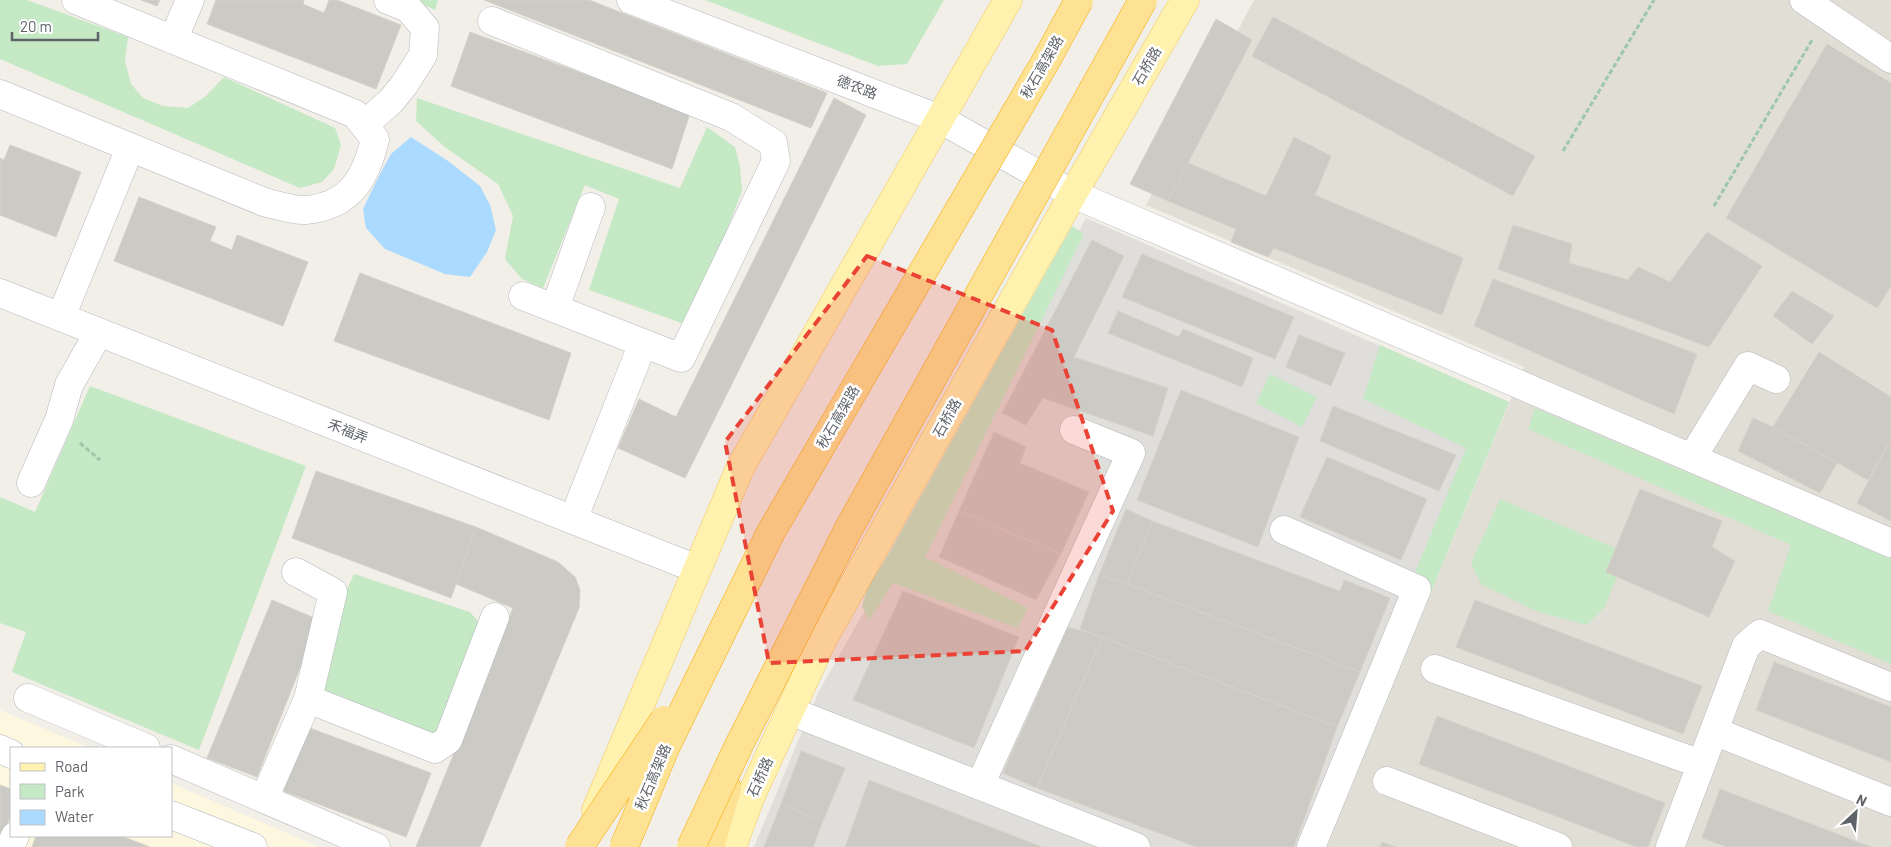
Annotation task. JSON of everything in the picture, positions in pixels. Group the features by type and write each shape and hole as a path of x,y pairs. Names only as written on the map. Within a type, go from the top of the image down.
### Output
{"highway":[{"name":"秋石高架路","path":"624,847 666,746 771,532 1080,0"},
{"path":"691,847 739,745 849,528 1143,0"},
{"path":"580,847 716,641"},
{"path":"710,847 739,745"}],"main road":[{"path":"580,847 740,468 1008,0"},
{"name":"石桥路","path":"732,847 750,798 823,639 1073,194 1186,0"}],"street":[{"path":"0,94 264,202 305,210 334,204 357,184 369,164 375,139 355,114 76,0"},
{"path":"172,40 190,0"},
{"path":"364,125 391,101 404,85 423,55 425,28 408,8 388,0"},
{"name":"德农路","path":"631,0 940,119 1073,194 1891,543"},
{"path":"1804,0 1891,59"},
{"path":"492,21 731,117 773,143 776,161 681,358 523,296"},
{"path":"61,317 130,148"},
{"path":"555,308 591,208"},
{"name":"禾福弄","path":"0,293 697,569"},
{"path":"31,483 59,420 70,385 99,332"},
{"path":"573,520 643,343"},
{"path":"1692,458 1748,366 1776,379"},
{"path":"980,785 1131,453 1074,430"},
{"path":"1284,530 1417,589 1311,847"},
{"path":"264,799 308,699 332,592 296,572"},
{"path":"308,699 435,750 448,740 495,617"},
{"path":"1670,847 1746,646 1760,634 1891,686"},
{"path":"1435,669 1701,764"},
{"path":"28,698 144,747"},
{"path":"790,711 1136,847"},
{"path":"1714,730 1891,802"},
{"path":"172,759 376,847"},
{"path":"1387,781 1558,847"},
{"path":"172,815 253,847"}],"path":[{"path":"1563,151 1654,0"},
{"path":"1714,206 1826,16"}],"highlighted area":[{"path":"867,256 1052,330 1113,511 1025,651 769,663 725,442"}],"shaded area":[{"path":"1254,0 1891,0 1891,847 1327,847 1524,367 1146,205"},
{"path":"1086,218 1509,402 1327,847 754,847 818,693"},
{"path":"0,710 88,747 10,747 10,837 172,837 172,783 319,847 0,847"}],"green space":[{"path":"0,0 27,0 128,37 125,61 131,84 143,98 163,106 188,108 206,96 224,77 335,128 341,145 334,169 322,182 300,188 0,59"},
{"path":"413,0 438,0 435,10"},
{"path":"705,0 944,0 907,64 878,66"},
{"path":"417,98 680,188 707,127 735,147 740,167 742,191 690,326 589,290 619,199 585,185 543,288 522,279 505,259 513,216 498,184 446,148 416,121"},
{"path":"1072,226 1084,234 925,557 1028,608 1017,628 893,583 869,621 862,606 869,583 884,562"},
{"path":"1380,345 1509,402 1360,766 1340,757 1466,448 1363,399"},
{"path":"1270,374 1317,397 1302,427 1256,403"},
{"path":"90,386 306,466 199,750 12,672 26,632 0,623 0,497 35,512"},
{"path":"1535,408 1891,559 1891,664 1768,611 1791,545 1528,429"},
{"path":"1500,499 1627,553 1604,608 1587,625 1538,612 1481,584 1471,563"},
{"path":"354,574 470,612 482,626 482,639 433,739 321,692 341,603"}],"water":[{"path":"411,137 448,161 480,186 490,205 496,230 487,252 470,277 445,274 385,249 366,228 363,209 379,176 391,154"}],"building":[{"path":"141,0 160,0 157,6"},
{"path":"216,0 304,0 303,4 324,13 329,0 337,0 401,25 376,89 207,24"},
{"path":"484,0 589,0 827,93 811,128"},
{"path":"1273,17 1535,156 1513,196 1252,56"},
{"path":"1216,19 1252,40 1168,201 1130,184"},
{"path":"470,32 690,113 672,169 451,86"},
{"path":"1827,44 1891,83 1891,286 1877,308 1726,218"},
{"path":"834,98 866,115 685,478 618,448 639,399 676,417"},
{"path":"1294,137 1331,156 1315,195 1463,258 1442,315 1274,248 1268,257 1231,242 1236,229 1168,201 1188,163 1266,196"},
{"path":"10,145 81,172 56,237 0,215 0,158 4,160"},
{"path":"139,197 216,227 210,241 232,250 237,235 308,262 283,326 114,261"},
{"path":"1513,225 1572,244 1569,263 1628,280 1638,267 1670,282 1707,232 1762,266 1709,347 1498,269"},
{"path":"1092,240 1124,256 1074,357 1168,388 1153,436 1043,398 1026,425 1002,413"},
{"path":"1142,254 1294,317 1275,359 1122,297"},
{"path":"360,273 571,353 549,420 334,341"},
{"path":"1493,279 1697,354 1674,414 1474,326"},
{"path":"1792,291 1834,316 1812,344 1773,316"},
{"path":"1118,311 1179,337 1183,329 1253,358 1242,387 1108,333"},
{"path":"1299,335 1345,353 1331,386 1286,367"},
{"path":"1819,352 1891,397 1891,439 1868,480 1773,427"},
{"path":"1181,390 1299,437 1258,547 1137,500"},
{"path":"1333,406 1456,455 1439,491 1320,441"},
{"path":"1753,418 1773,427 1837,463 1820,493 1738,451"},
{"path":"994,432 1026,447 1020,463 1089,492 1061,554 959,511"},
{"path":"1891,439 1891,521 1857,503"},
{"path":"1327,457 1427,499 1401,560 1300,517"},
{"path":"316,471 476,527 451,598 292,538"},
{"path":"1640,489 1722,521 1712,547 1735,561 1709,617 1606,572"},
{"path":"1126,509 1152,521 1127,584 1099,575"},
{"path":"959,511 1061,554 1036,600 939,557"},
{"path":"1152,521 1340,591 1344,580 1390,598 1360,672 1127,584"},
{"path":"476,527 558,562 575,577 580,590 579,608 480,847 416,847 513,608 456,584"},
{"path":"1099,575 1360,672 1337,727 1080,629"},
{"path":"903,591 1019,637 974,748 853,700"},
{"path":"272,600 319,620 257,777 207,758"},
{"path":"1475,600 1702,686 1683,734 1456,647"},
{"path":"1068,627 1102,637 1037,788 1003,773"},
{"path":"1102,637 1337,727 1294,847 1197,847 1037,788"},
{"path":"1774,662 1891,707 1891,762 1756,710"},
{"path":"1437,716 1665,803 1648,847 1637,847 1419,764"},
{"path":"307,727 431,773 406,837 281,790"},
{"path":"801,751 845,768 823,821 781,804"},
{"path":"869,780 1042,847 845,847"},
{"path":"0,785 10,789 10,817 0,844"},
{"path":"1720,789 1871,847 1727,847 1702,838"},
{"path":"781,804 823,821 813,847 764,847"},
{"path":"36,837 124,837 150,847 32,847"},
{"path":"1382,842 1396,847 1380,847"}]}
